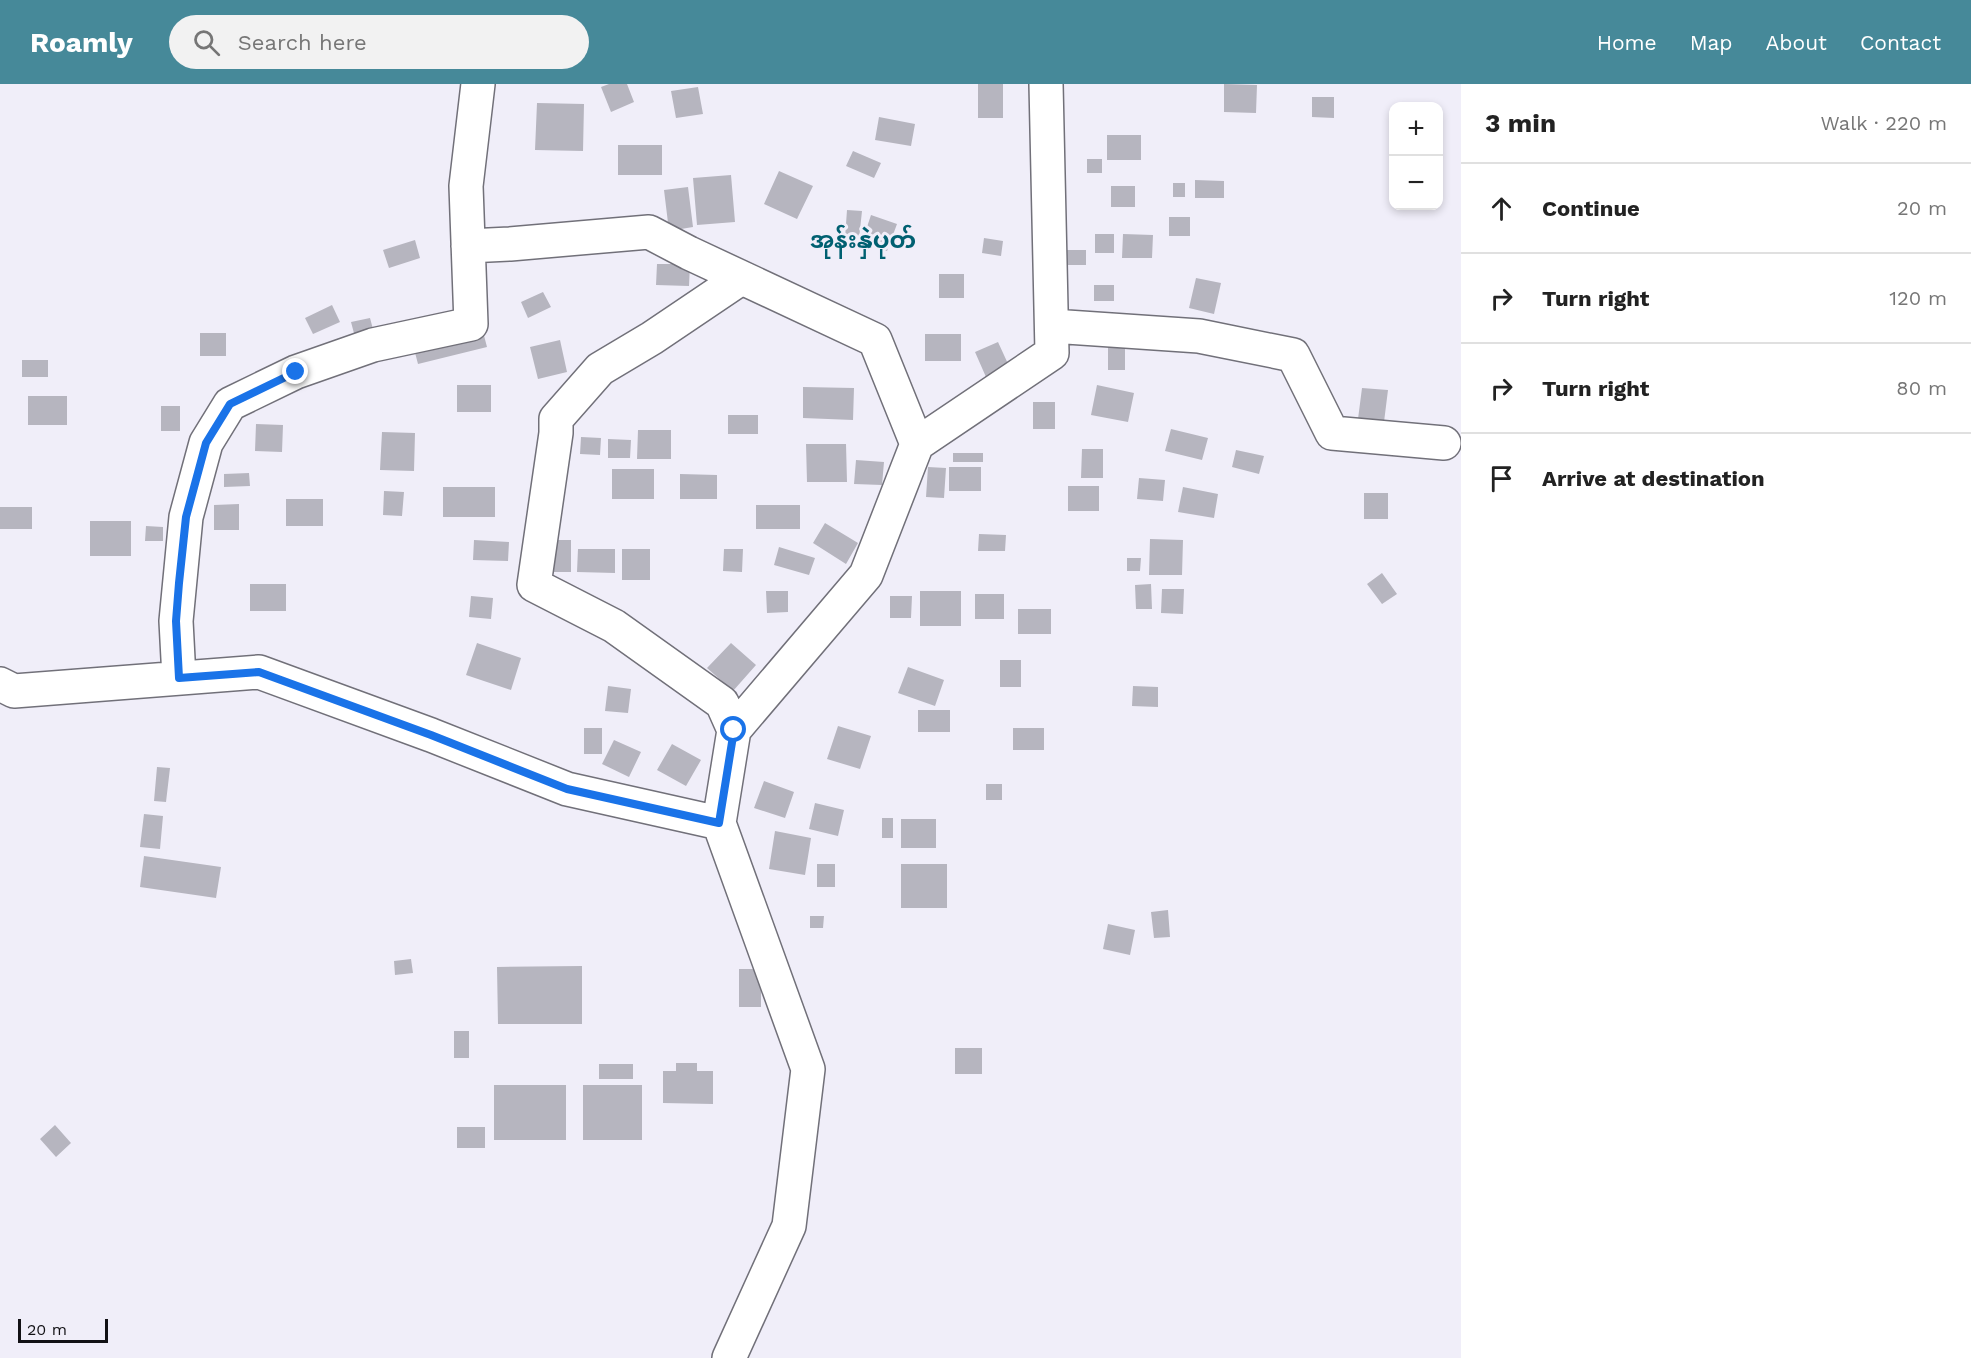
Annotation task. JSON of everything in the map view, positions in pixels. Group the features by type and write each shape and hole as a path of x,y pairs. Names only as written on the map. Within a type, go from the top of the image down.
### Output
{"street":[{"path":"179,678 176,621 186,517 206,443 230,404 296,372 373,345 471,324 466,186 478,84"},
{"path":"729,1358 789,1226 808,1069 719,823 734,730 866,575 917,444 1052,353 1046,84"},
{"path":"468,246 649,231 689,253 875,340 917,444"},
{"path":"734,730 722,704 614,626 534,585 556,433 556,419 600,369 652,338 741,278"},
{"path":"1052,326 1198,336 1293,355 1332,433 1444,443"},
{"path":"0,684 14,691 259,672 431,735 567,789 719,823"}],"building":[{"path":"609,84 627,84 634,102 611,112 601,87"},
{"path":"978,84 1003,84 1003,118 978,118"},
{"path":"1224,84 1257,85 1256,113 1224,112"},
{"path":"698,87 703,114 676,118 671,91"},
{"path":"1312,97 1334,97 1334,118 1312,117"},
{"path":"537,103 584,104 583,151 535,150"},
{"path":"879,117 915,124 911,146 875,140"},
{"path":"1107,135 1141,135 1141,160 1107,160"},
{"path":"618,145 662,145 662,175 618,175"},
{"path":"853,151 881,163 874,178 846,166"},
{"path":"1087,159 1102,159 1102,173 1087,173"},
{"path":"779,171 813,186 797,219 764,204"},
{"path":"731,175 735,222 697,225 693,178"},
{"path":"1195,180 1224,181 1224,198 1195,198"},
{"path":"1173,183 1185,183 1185,197 1173,197"},
{"path":"1111,186 1135,186 1135,207 1111,207"},
{"path":"688,187 693,227 669,231 664,190"},
{"path":"847,210 862,211 859,239 845,238"},
{"path":"871,215 897,224 887,251 862,242"},
{"path":"1169,217 1190,217 1190,236 1169,236"},
{"path":"1095,234 1114,234 1114,253 1095,253"},
{"path":"1123,234 1153,235 1152,258 1122,258"},
{"path":"984,238 1003,241 1001,256 982,253"},
{"path":"415,240 420,258 389,268 383,250"},
{"path":"1062,250 1086,250 1086,265 1062,265"},
{"path":"657,264 690,264 689,286 656,285"},
{"path":"939,274 964,274 964,298 939,298"},
{"path":"1196,278 1221,283 1214,314 1189,308"},
{"path":"1094,285 1114,285 1114,301 1094,301"},
{"path":"543,292 551,307 528,318 521,302"},
{"path":"332,305 340,322 313,334 305,318"},
{"path":"370,318 374,333 355,337 351,322"},
{"path":"481,324 487,347 418,364 412,341"},
{"path":"200,333 226,333 226,356 200,356"},
{"path":"925,334 961,334 961,361 925,361"},
{"path":"560,340 567,372 538,379 530,347"},
{"path":"998,342 1009,366 986,377 975,352"},
{"path":"1108,345 1125,345 1125,370 1108,370"},
{"path":"22,360 48,360 48,377 22,377"},
{"path":"457,385 491,385 491,412 457,412"},
{"path":"1097,385 1134,393 1128,422 1091,415"},
{"path":"803,387 854,388 853,420 803,418"},
{"path":"1362,388 1388,390 1384,422 1358,419"},
{"path":"28,396 67,396 67,425 28,425"},
{"path":"1033,402 1055,402 1055,429 1033,429"},
{"path":"161,406 180,406 180,431 161,431"},
{"path":"728,415 758,415 758,434 728,434"},
{"path":"256,424 283,425 282,452 255,451"},
{"path":"1171,429 1208,438 1202,460 1165,451"},
{"path":"638,430 671,430 671,459 637,459"},
{"path":"382,432 415,433 414,471 380,470"},
{"path":"581,437 601,438 600,455 580,454"},
{"path":"608,439 631,440 630,458 608,458"},
{"path":"806,444 846,444 847,482 807,482"},
{"path":"1082,449 1103,449 1103,478 1081,478"},
{"path":"1236,450 1264,456 1259,474 1232,467"},
{"path":"953,453 983,453 983,462 953,462"},
{"path":"856,460 884,462 882,485 854,484"},
{"path":"928,467 946,468 944,498 926,497"},
{"path":"949,467 981,467 981,491 949,491"},
{"path":"612,469 654,469 654,499 612,499"},
{"path":"249,473 250,486 224,487 224,474"},
{"path":"680,474 717,475 717,499 680,499"},
{"path":"1139,478 1165,480 1163,501 1137,499"},
{"path":"1068,486 1099,486 1099,511 1068,511"},
{"path":"443,487 495,487 495,517 443,517"},
{"path":"1183,487 1218,494 1214,518 1178,512"},
{"path":"384,491 404,492 402,516 383,515"},
{"path":"1364,493 1388,493 1388,519 1364,519"},
{"path":"286,499 323,499 323,526 286,526"},
{"path":"239,504 239,530 214,530 214,505"},
{"path":"756,505 800,505 800,529 756,529"},
{"path":"0,507 32,507 32,529 0,529"},
{"path":"90,521 131,521 131,556 90,556"},
{"path":"825,523 858,543 846,564 813,543"},
{"path":"146,526 163,527 163,541 145,541"},
{"path":"979,534 1006,535 1005,551 978,551"},
{"path":"1150,539 1183,540 1182,575 1149,575"},
{"path":"474,540 509,542 508,561 473,560"},
{"path":"554,540 571,540 571,572 554,572"},
{"path":"779,547 815,558 809,575 774,565"},
{"path":"578,549 615,549 615,573 577,572"},
{"path":"622,549 650,549 650,580 622,580"},
{"path":"724,549 743,549 742,572 723,571"},
{"path":"1127,558 1141,558 1140,571 1127,571"},
{"path":"1382,573 1397,594 1382,604 1367,584"},
{"path":"250,584 286,584 286,611 250,611"},
{"path":"1151,584 1152,609 1136,609 1135,585"},
{"path":"1162,589 1184,589 1183,614 1161,613"},
{"path":"766,591 788,591 788,612 767,613"},
{"path":"920,591 961,591 961,626 920,626"},
{"path":"975,594 1004,594 1004,619 975,619"},
{"path":"471,596 493,598 491,619 469,617"},
{"path":"890,596 912,596 911,618 890,618"},
{"path":"1018,609 1051,609 1051,634 1018,634"},
{"path":"477,643 521,658 511,690 466,675"},
{"path":"731,643 756,665 733,691 707,668"},
{"path":"1000,660 1021,660 1021,687 1000,687"},
{"path":"908,667 944,680 935,706 898,693"},
{"path":"608,686 631,689 628,713 605,711"},
{"path":"1133,686 1158,687 1158,707 1132,706"},
{"path":"918,710 950,710 950,732 918,732"},
{"path":"838,726 871,736 860,769 827,759"},
{"path":"584,728 602,728 602,754 584,754"},
{"path":"1013,728 1044,728 1044,750 1013,750"},
{"path":"614,740 641,752 629,777 602,764"},
{"path":"672,744 701,760 686,786 657,770"},
{"path":"157,767 170,768 166,802 154,801"},
{"path":"764,781 794,792 785,818 754,808"},
{"path":"986,784 1002,784 1002,800 986,800"},
{"path":"815,803 844,810 838,836 809,829"},
{"path":"144,814 163,816 160,849 140,847"},
{"path":"882,818 893,818 893,838 882,838"},
{"path":"901,819 936,819 936,848 901,848"},
{"path":"775,831 811,838 805,875 769,869"},
{"path":"144,856 221,867 216,898 140,887"},
{"path":"817,864 835,864 835,887 817,887"},
{"path":"901,864 947,864 947,908 901,908"},
{"path":"1168,910 1170,937 1154,938 1151,912"},
{"path":"810,916 824,916 823,928 810,928"},
{"path":"1108,924 1135,930 1130,955 1103,949"},
{"path":"411,959 413,973 395,975 394,961"},
{"path":"582,966 582,1024 498,1024 497,967"},
{"path":"739,969 761,969 761,1007 739,1007"},
{"path":"454,1031 469,1031 469,1058 454,1058"},
{"path":"955,1048 982,1048 982,1074 955,1074"},
{"path":"676,1063 697,1063 697,1071 713,1071 713,1104 663,1103 663,1071 676,1071"},
{"path":"599,1064 633,1064 633,1079 599,1079"},
{"path":"494,1085 566,1085 566,1140 494,1140"},
{"path":"583,1085 642,1085 642,1140 583,1140"},
{"path":"55,1125 71,1143 56,1157 40,1139"},
{"path":"457,1127 485,1127 485,1148 457,1148"}],"district":[{"name":"အုန်းနှဲပုတ်","path":"863,240"}],"route":[{"path":"296,372 230,404 206,443 186,517 176,621 179,678 259,672 431,735 567,789 719,823 734,730"}]}
